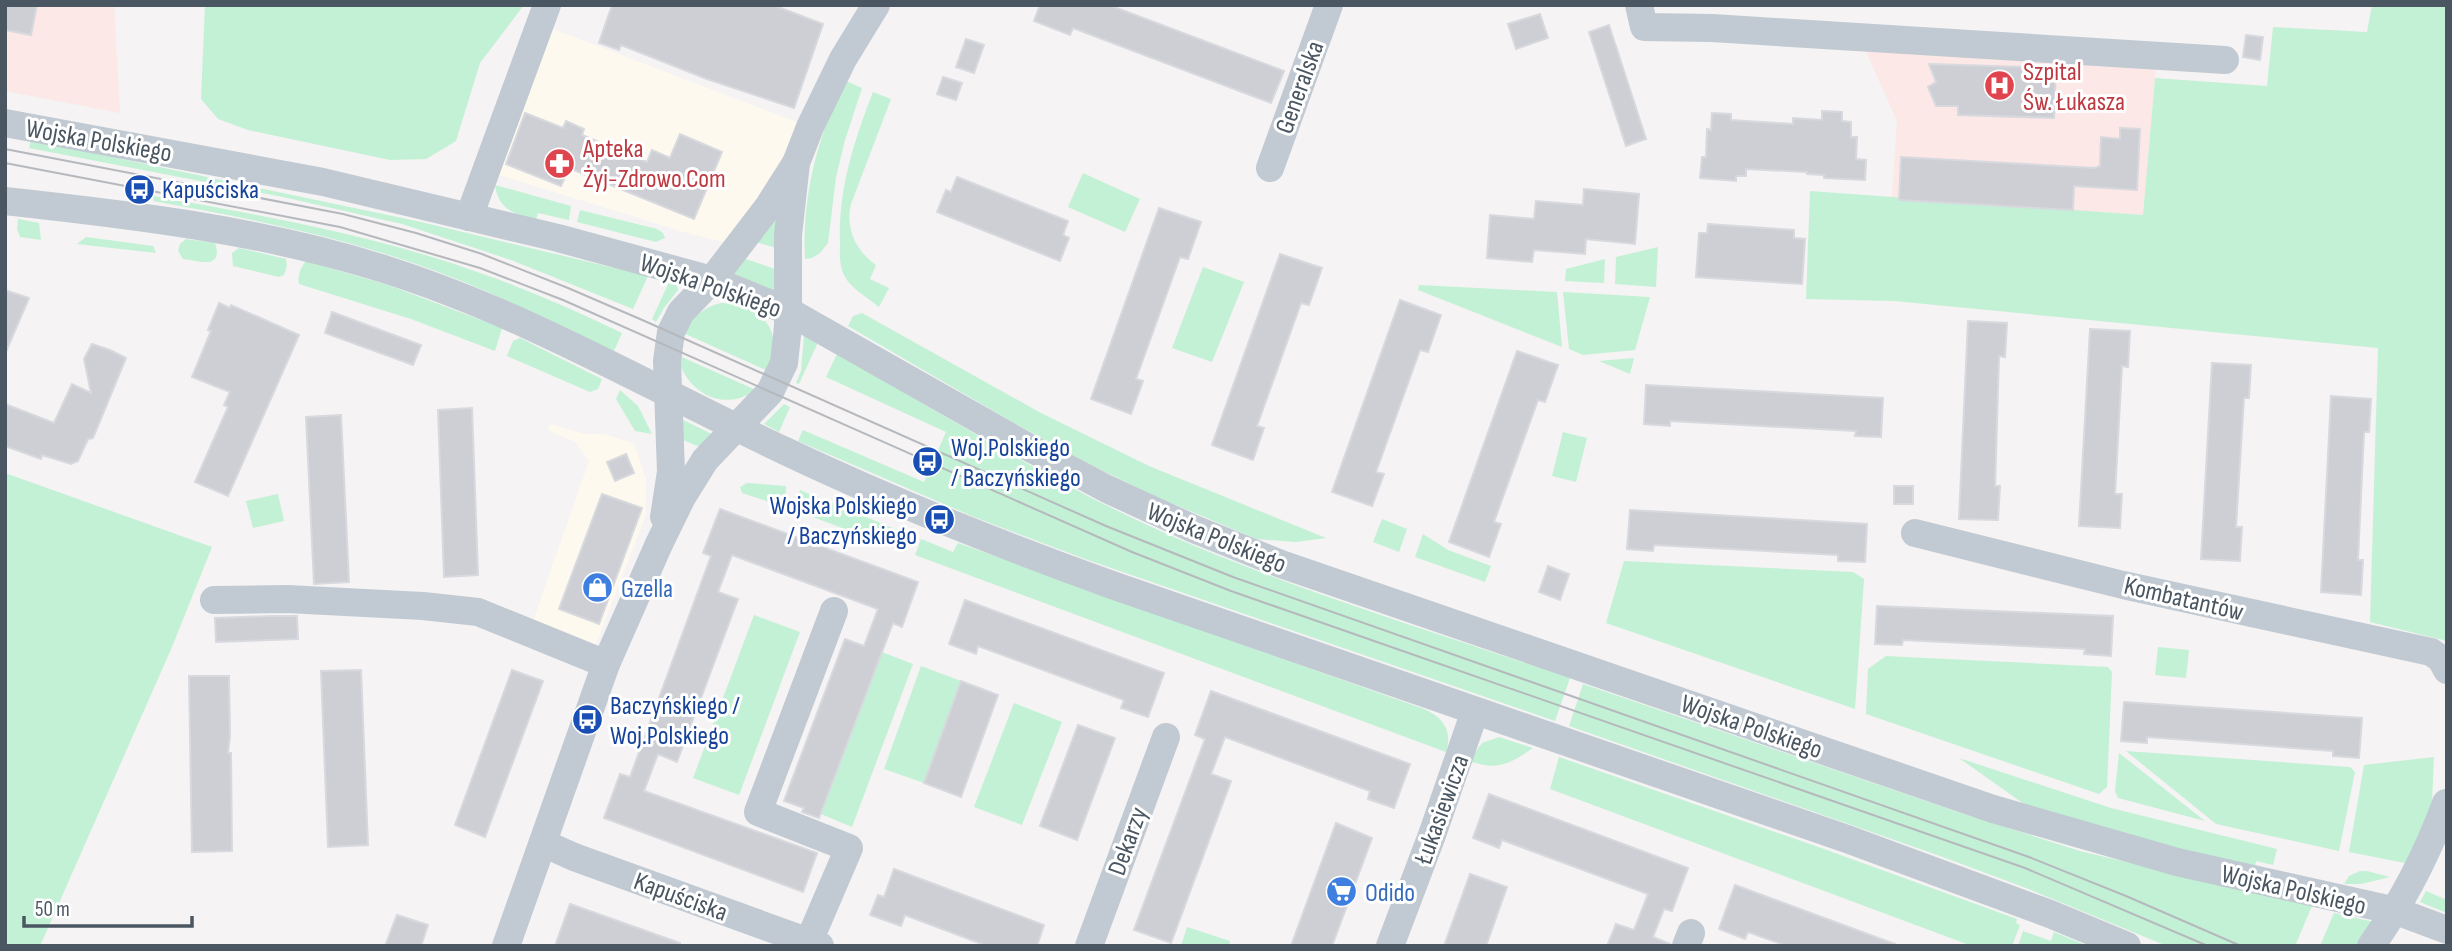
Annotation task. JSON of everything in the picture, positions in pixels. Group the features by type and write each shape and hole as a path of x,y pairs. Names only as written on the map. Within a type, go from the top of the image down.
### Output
{"street":[{"path":"469,217 547,5"},
{"path":"659,544 671,472 667,361 671,332 681,313 712,280 768,207 796,163 833,80 876,5"},
{"name":"Generalska","path":"1270,168 1329,5"},
{"path":"1639,5 1644,27 1712,28 2225,60"},
{"name":"Wojska Polskiego","path":"5,123 323,182 611,252 712,280 789,312 1107,489 1194,530 1281,564 2025,819 2177,862 2396,911 2447,930"},
{"path":"506,946 606,664 659,544 682,497 705,460 770,392 777,380 787,347 788,235 796,163"},
{"path":"5,201 185,223 303,246 384,269 454,293 512,318 860,486 1000,544 1956,878 2127,946"},
{"name":"Kombatantów","path":"1916,534 2123,585 2431,652 2441,659 2447,670"},
{"path":"215,600 298,600 423,606 478,612 606,664"},
{"path":"812,944 849,848 758,812 834,611"},
{"name":"Łukasiewicza","path":"1390,946 1459,762 1475,711"},
{"name":"Dekarzy","path":"1089,946 1166,737"},
{"path":"2371,946 2396,911 2430,846 2446,799"},
{"name":"Kapuściska","path":"543,843 574,857 812,944"}],"shaded area":[{"path":"5,5 114,5 120,113 5,91"},
{"path":"540,24 810,127 738,246 680,231 486,171"},
{"path":"1860,38 2157,56 2143,215 1892,198 1897,121"},
{"path":"550,424 584,434 604,434 634,443 646,478 646,515 591,657 529,632 589,461 575,442 548,430"}],"green space":[{"path":"205,5 524,5 480,63 456,141 426,159 390,160 248,130 218,119 201,99"},
{"path":"2372,5 2447,5 2447,641 2370,622 2378,348 1894,301 1806,299 1810,191 2143,215 2155,78 2267,86 2273,27 2367,32"},
{"path":"844,80 862,88 836,177 828,243 820,253 805,259 809,189 819,145"},
{"path":"873,92 891,99 851,204 850,222 858,246 876,265 870,279 889,288 879,307 847,280 841,267 840,255 840,223 845,185 854,147"},
{"path":"31,140 421,222 648,276 633,309 511,260 402,224 283,197 29,148"},
{"path":"1083,173 1140,199 1125,232 1068,207"},
{"path":"495,185 571,206 569,220 538,213 536,220 515,213 500,200"},
{"path":"154,196 319,228 400,248 516,286 622,333 614,351 483,290 403,260 279,226 153,201"},
{"path":"778,208 780,249 752,241"},
{"path":"580,210 657,229 665,238 656,242 577,222"},
{"path":"18,219 39,223 41,240 20,237"},
{"path":"86,237 153,246 156,253 77,244"},
{"path":"186,239 215,243 216,257 208,262 183,259 178,251 180,244"},
{"path":"1658,247 1656,287 1615,284 1616,257"},
{"path":"239,248 286,259 284,275 279,277 233,266 232,253"},
{"path":"740,257 778,270 776,292 730,273"},
{"path":"1605,259 1604,283 1565,281 1566,269"},
{"path":"306,261 388,285 502,328 495,351 411,319 299,284 300,272"},
{"path":"1203,267 1244,282 1212,362 1172,348"},
{"path":"669,282 677,285 678,290 656,322 652,319"},
{"path":"1419,285 1557,292 1562,347 1418,290"},
{"path":"1563,292 1650,297 1635,350 1583,355 1569,349"},
{"path":"721,303 746,308 766,322 773,342 770,372 681,332 699,314"},
{"path":"862,313 1041,413 1149,466 1326,538 1296,542 1257,539 1159,498 1095,467 848,326 853,316"},
{"path":"804,335 818,342 799,384 796,383 801,371"},
{"path":"520,338 602,379 598,389 590,392 507,356 513,341"},
{"path":"837,354 1041,471 1167,534 1316,592 1570,678 1555,721 1085,559 974,517 798,441 803,430 924,482 946,432 826,377"},
{"path":"677,355 756,390 730,400 707,395 688,379"},
{"path":"1634,358 1630,374 1599,361"},
{"path":"620,390 638,406 652,434 635,431 616,399"},
{"path":"784,404 790,407 779,432 764,424"},
{"path":"681,419 714,435 702,448 683,440"},
{"path":"1563,432 1587,438 1576,482 1552,476"},
{"path":"5,473 212,547 172,647 40,946 5,946"},
{"path":"747,483 786,486 785,507 742,493 740,487"},
{"path":"800,490 912,536 906,552 797,511"},
{"path":"278,494 284,521 253,528 246,501"},
{"path":"1382,519 1407,529 1399,552 1373,542"},
{"path":"1423,534 1448,550 1491,566 1485,582 1415,557"},
{"path":"921,539 953,552 958,543 1424,709 1436,716 1445,726 1448,738 1446,752 915,555"},
{"path":"1624,561 1853,572 1864,579 1855,709 1606,623"},
{"path":"754,615 800,632 739,795 693,778"},
{"path":"2158,647 2189,650 2186,678 2155,675"},
{"path":"882,652 913,664 852,827 821,814"},
{"path":"1886,656 2108,667 2112,672 2107,787 2099,794 1866,714 1868,669"},
{"path":"921,666 961,681 924,783 884,769"},
{"path":"1583,684 2080,851 2312,906 2295,946 2167,946 1940,856 1569,726"},
{"path":"1014,703 1062,722 1022,825 974,807"},
{"path":"1499,737 1533,748 1496,766 1469,761 1482,743"},
{"path":"2126,751 2350,767 2355,772 2339,851 2216,824"},
{"path":"2119,753 2205,821 2118,798 2115,791"},
{"path":"1559,757 2017,919 2016,923 2020,925 2012,946 1972,946 1550,789"},
{"path":"2434,757 2432,803 2410,864 2349,852 2364,765"},
{"path":"1959,758 2111,808 2277,849 2273,865 2256,861 2255,868 2034,811"},
{"path":"2360,871 2390,877 2361,884 2344,884 2349,876"},
{"path":"2426,891 2447,900 2447,913 2420,902"},
{"path":"2334,913 2374,922 2358,946 2320,946"},
{"path":"1187,927 1230,941 1229,946 1181,946"},
{"path":"2023,931 2051,941 2054,932 2088,946 2018,946"}],"building":[{"path":"5,5 37,5 31,35 5,30"},
{"path":"612,5 773,5 823,24 794,108 707,79 621,45 619,50 599,43"},
{"path":"1040,5 1109,5 1284,71 1271,103 1073,28 1070,35 1034,21"},
{"path":"1540,14 1548,38 1516,49 1508,24"},
{"path":"1609,25 1646,139 1626,146 1589,32"},
{"path":"2246,35 2263,37 2260,60 2243,57"},
{"path":"966,39 984,45 974,73 956,67"},
{"path":"1929,64 2056,68 2054,118 1958,115 1958,106 1936,106 1928,87 1936,82"},
{"path":"943,77 962,83 956,100 937,94"},
{"path":"1822,111 1842,112 1842,121 1851,122 1851,137 1857,137 1856,159 1866,160 1865,180 1824,178 1824,175 1807,172 1746,169 1746,176 1736,176 1736,181 1700,178 1702,157 1706,157 1707,129 1711,130 1712,113 1731,114 1731,120 1793,124 1793,118 1822,120"},
{"path":"525,113 563,128 566,121 584,129 582,135 647,162 652,150 670,158 680,134 722,152 694,219 569,168 561,186 506,164"},
{"path":"2120,128 2140,129 2137,190 2074,186 2073,210 1899,200 1901,157 2095,168 2100,166 2101,137 2120,139"},
{"path":"957,177 1068,221 1063,235 1069,238 1060,261 937,212 946,190 951,192"},
{"path":"1584,189 1639,194 1635,244 1586,239 1585,254 1534,250 1532,262 1487,258 1490,215 1534,219 1536,201 1583,205"},
{"path":"1159,208 1201,222 1188,259 1180,257 1136,379 1143,381 1131,414 1091,399"},
{"path":"1708,224 1794,230 1794,238 1805,239 1802,284 1696,277 1699,233 1707,233"},
{"path":"1280,254 1322,268 1309,305 1301,303 1257,426 1264,428 1253,460 1212,445"},
{"path":"5,290 29,298 5,354"},
{"path":"1400,300 1441,315 1428,352 1420,350 1376,472 1384,474 1372,506 1332,492"},
{"path":"219,303 230,308 231,305 299,335 228,496 195,482 228,407 224,405 230,392 192,377"},
{"path":"332,312 421,345 413,365 325,333"},
{"path":"1968,321 2007,323 2005,357 1999,356 1995,486 2000,486 1998,520 1959,519"},
{"path":"2090,329 2130,331 2128,367 2122,366 2115,494 2122,494 2120,528 2079,526"},
{"path":"92,344 126,358 93,438 88,439 78,461 71,464 42,455 41,459 5,446 5,404 54,423 72,384 91,393 84,359"},
{"path":"1517,351 1558,365 1545,402 1538,400 1494,522 1501,524 1489,557 1449,542"},
{"path":"2212,363 2251,365 2249,398 2244,398 2236,527 2242,527 2240,561 2201,559"},
{"path":"1646,385 1883,398 1881,437 1855,436 1856,431 1670,421 1670,426 1644,424"},
{"path":"2331,396 2371,399 2369,432 2364,432 2358,560 2363,560 2361,595 2321,592"},
{"path":"472,408 478,575 444,577 438,410"},
{"path":"341,415 349,582 314,584 306,417"},
{"path":"626,454 634,473 615,481 607,462"},
{"path":"1894,486 1913,486 1913,504 1894,504"},
{"path":"602,494 642,508 599,624 559,609"},
{"path":"720,509 918,582 902,627 893,623 819,818 802,812 804,808 784,801 845,639 864,646 878,609 732,555 718,592 738,599 677,762 658,754 644,791 817,853 803,892 604,818 620,774 630,777 711,556 703,553"},
{"path":"1630,510 1867,524 1865,562 1838,561 1838,555 1654,545 1653,551 1627,549"},
{"path":"1548,566 1569,574 1560,600 1539,592"},
{"path":"965,600 1164,673 1148,717 1121,708 1124,700 978,646 976,654 949,644"},
{"path":"1877,606 2113,616 2111,656 2084,654 2085,649 1903,640 1902,645 1875,644"},
{"path":"297,616 298,639 216,642 215,618"},
{"path":"361,670 368,845 328,847 321,671"},
{"path":"512,670 543,681 485,837 455,825"},
{"path":"189,676 229,676 228,753 231,753 232,851 192,852"},
{"path":"961,681 998,695 961,797 924,783"},
{"path":"1211,691 1410,764 1394,808 1368,799 1370,791 1225,737 1211,774 1231,781 1171,943 1134,930 1205,739 1195,735"},
{"path":"2124,702 2362,718 2359,758 2333,756 2333,751 2147,737 2147,743 2121,741"},
{"path":"1078,725 1115,738 1077,840 1040,826"},
{"path":"1489,794 1688,868 1672,911 1664,909 1653,937 1670,946 1607,946 1616,924 1634,930 1648,894 1502,840 1499,848 1473,838"},
{"path":"1336,823 1372,838 1332,946 1291,946"},
{"path":"894,869 1044,925 1037,946 987,946 905,915 901,926 870,915 878,895 884,897"},
{"path":"1470,874 1507,887 1486,946 1444,946"},
{"path":"1735,885 1895,944 1787,946 1748,932 1745,939 1719,929"},
{"path":"570,904 680,943 680,946 555,946"},
{"path":"397,915 428,925 421,946 385,946"}],"tram line":[{"path":"5,149 343,214 482,254 640,319 1106,526 1233,577 2029,857 2241,946"},
{"path":"5,163 340,227 480,268 563,300 1132,552 1231,591 2025,868 2208,946"}],"place":[{"name":"Szpital Św. Łukasza","path":"2000,86"},
{"name":"Apteka Żyj-Zdrowo.Com","path":"560,163"},
{"name":"Kapuściska","path":"139,189"},
{"name":"Woj.Polskiego / Baczyńskiego","path":"928,462"},
{"name":"Wojska Polskiego / Baczyńskiego","path":"940,520"},
{"name":"Gzella","path":"598,588"},
{"name":"Baczyńskiego / Woj.Polskiego","path":"587,720"},
{"name":"Odido","path":"1342,892"}]}
